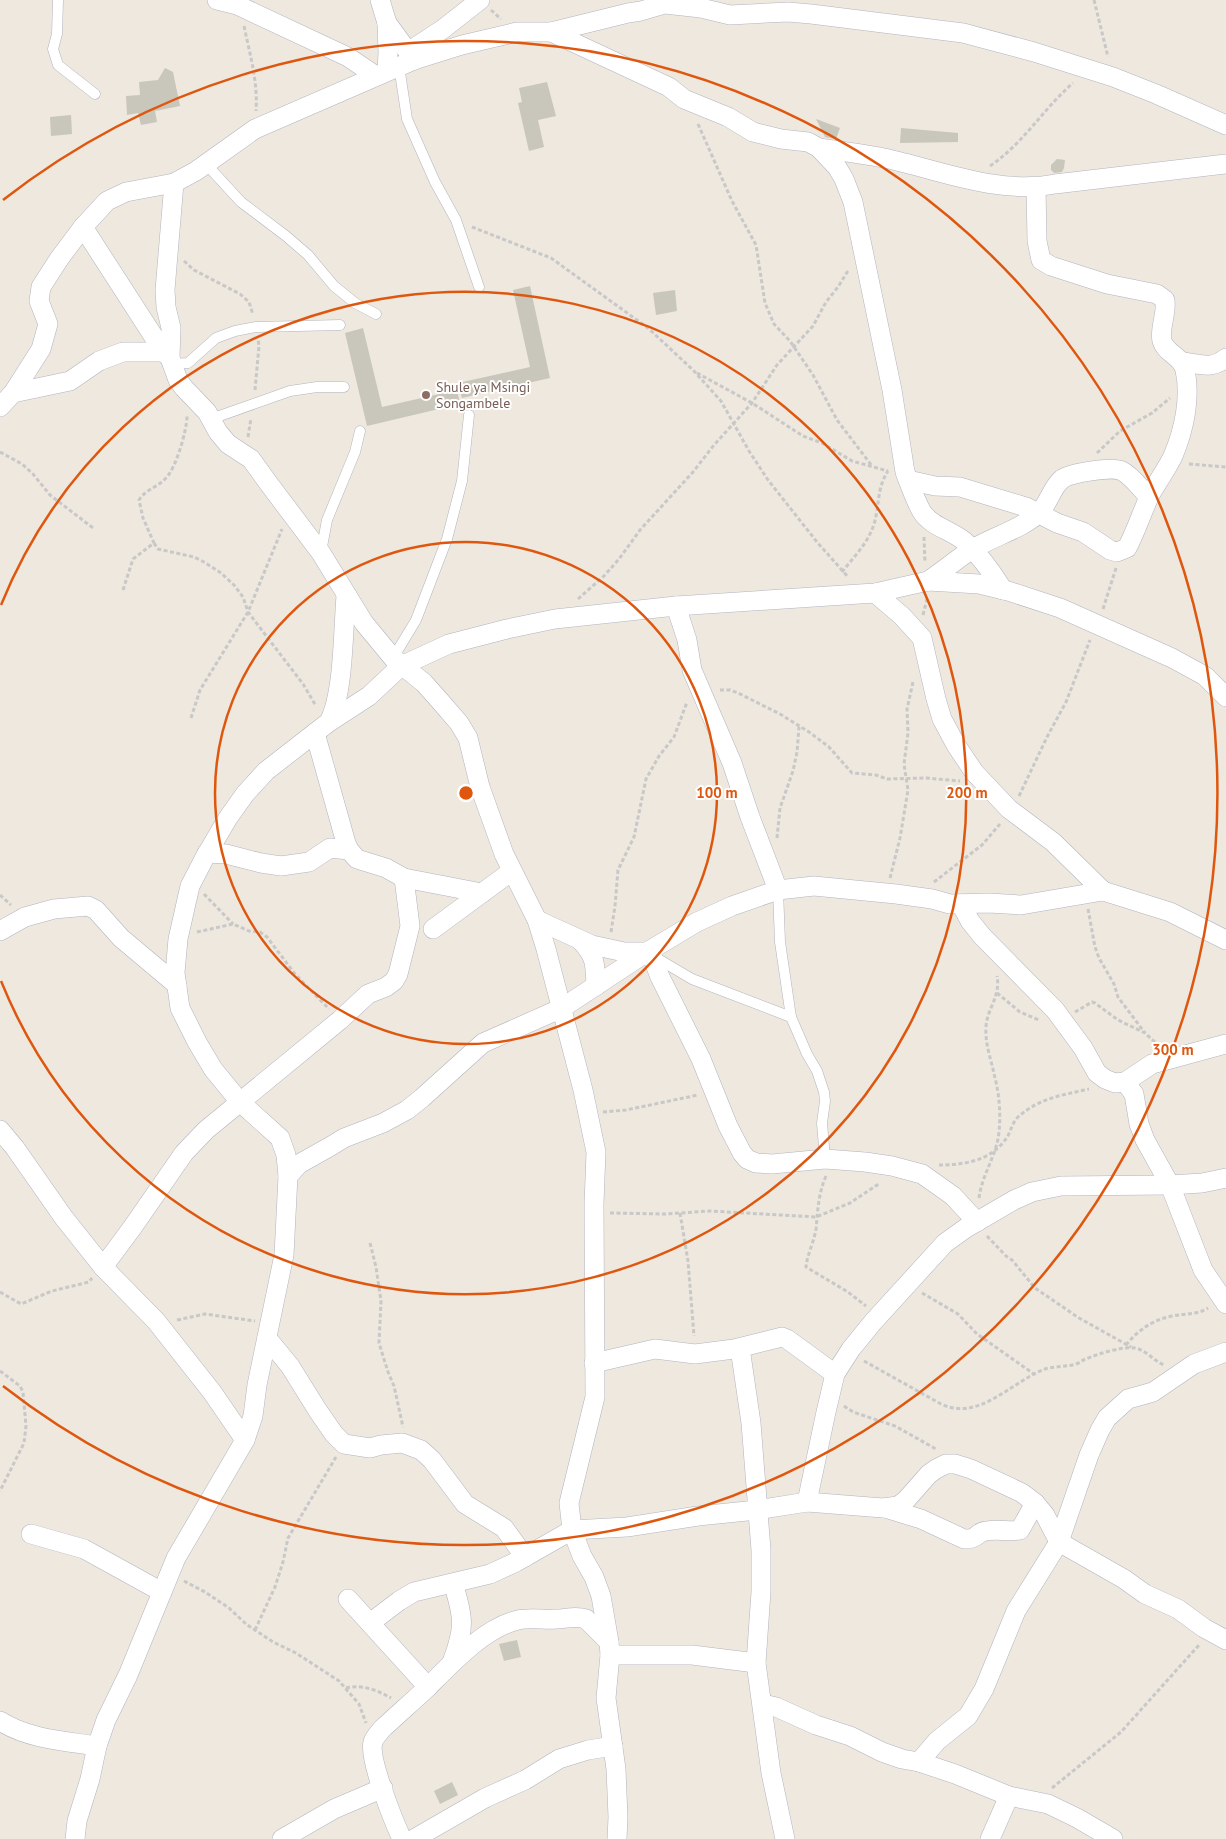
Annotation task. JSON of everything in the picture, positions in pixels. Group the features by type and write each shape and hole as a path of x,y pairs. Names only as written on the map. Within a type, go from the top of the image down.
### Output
{"street":[{"path":"217,0 240,7 348,57 397,65 480,0"},
{"path":"380,0 397,65"},
{"path":"6,400 41,349 48,324 39,301 40,287 58,259 83,227 107,201 126,192 174,183 196,171 255,129 397,65 462,45 517,32 551,32 665,4 680,5 730,15 803,13 963,33 1113,77 1156,94 1226,126"},
{"path":"387,23 388,53 397,65"},
{"path":"551,32 669,87 684,99 728,117 753,132 781,140 808,142 819,148 837,167 853,202 892,390 905,472 908,480 920,507 930,520 963,540 988,566 1003,590"},
{"path":"819,148 883,158 982,182 1036,187 1226,164"},
{"path":"844,179 853,153"},
{"path":"169,358 171,328 166,307 165,290 174,183"},
{"path":"1036,187 1037,241 1041,260 1075,275 1095,279 1107,284 1143,290 1161,296 1166,306 1162,341 1165,347 1183,362 1209,366 1219,364 1226,358"},
{"path":"83,227 169,358 178,380 184,388 207,412 218,432 228,444 252,459 289,512 321,553 364,623 397,662 424,683 459,723 468,738 480,787 512,872 537,920 588,1109 596,1152 594,1214 595,1397 569,1502 572,1530 582,1556 602,1596 609,1648 606,1698 613,1746 618,1817 617,1839"},
{"path":"6,400 70,381 98,361 124,352 169,358"},
{"path":"908,480 935,486 960,487 977,491 1026,507 1038,514 1083,532 1110,550 1117,552 1127,548 1149,497 1168,464 1183,428 1186,372 1183,362"},
{"path":"927,581 972,550 1038,514 1062,479 1096,471 1121,470 1130,476 1149,497"},
{"path":"75,1839 97,1746 106,1720 128,1675 176,1558 245,1440 253,1416 284,1255 288,1176 286,1155 280,1138 240,1102 213,1069 180,1008 174,974 178,940 192,881 228,818 250,788 266,771 324,726 369,696 397,662 449,644 506,629 555,619 676,606 869,594 927,581 979,584 1060,608 1141,644 1205,676 1226,697"},
{"path":"869,594 919,633 922,638 942,719 956,745 983,782 1009,809 1053,842 1094,892"},
{"path":"346,596 339,684 334,712 324,726 348,850 357,859 386,868 404,878 482,893"},
{"path":"676,606 687,640 692,670 732,763 778,890"},
{"path":"207,853 226,854 281,866 309,862 330,848 348,850"},
{"path":"433,929 512,872"},
{"path":"102,1267 132,1228 184,1153 206,1130 340,1020 368,994 394,981 398,974 410,926 404,878"},
{"path":"288,1176 299,1164 344,1138 383,1123 406,1110 483,1043 562,1008 709,916 778,890 814,886 911,896 950,904 989,903 1020,905 1094,892 1131,898 1170,912 1226,940"},
{"path":"961,904 970,921 982,936 1042,995 1083,1048 1097,1072 1105,1079 1120,1083 1136,1100 1139,1124 1145,1140 1170,1186 1203,1270 1223,1300"},
{"path":"0,931 31,915 54,909 88,906 96,910 121,938 177,985"},
{"path":"537,920 604,948 624,952 649,953"},
{"path":"581,940 592,952 596,986"},
{"path":"649,953 692,1038 728,1126 747,1159 756,1163 772,1164 828,1160 865,1162 922,1174 939,1184 953,1196 976,1222"},
{"path":"1120,1083 1152,1064 1226,1044"},
{"path":"0,1130 102,1267 160,1326 212,1392 245,1440"},
{"path":"807,1502 835,1374 851,1349 880,1314 945,1243 976,1222 1032,1192 1061,1186 1170,1186 1202,1183 1226,1178"},
{"path":"269,1330 318,1411 334,1434 344,1444 370,1448 402,1443 421,1450 432,1460 465,1504 504,1528 525,1557"},
{"path":"594,1363 655,1349 695,1354 740,1348 782,1337 835,1374"},
{"path":"740,1348 751,1423 761,1550 761,1592 756,1663 771,1773 785,1839"},
{"path":"919,1762 938,1741 968,1716 984,1689 1016,1611 1059,1542 1089,1455 1107,1418 1128,1399 1153,1392 1194,1364 1226,1352"},
{"path":"884,1508 898,1506 906,1500 929,1474 946,1464 955,1464 971,1469 1022,1493 1035,1503 1045,1515 1059,1542 1124,1579 1145,1594 1163,1604 1178,1609 1220,1637"},
{"path":"370,1623 414,1592 490,1574 525,1557 572,1530 627,1527 807,1502 884,1508 922,1519 964,1539 972,1539 984,1531 1020,1530 1035,1503"},
{"path":"31,1534 84,1549 162,1592"},
{"path":"451,1664 460,1640 462,1616 453,1583"},
{"path":"348,1599 428,1687"},
{"path":"402,1839 391,1815 372,1755 373,1741 382,1729 451,1664 489,1634 510,1622 525,1618 559,1619 582,1617 586,1619 609,1648 737,1659 756,1663"},
{"path":"763,1704 776,1707 816,1725 850,1736 882,1752 902,1759 919,1762 1009,1796 1048,1804 1113,1839"},
{"path":"0,1721 11,1728 45,1738 97,1746"},
{"path":"414,1839 485,1798 525,1780 559,1759 588,1750 613,1746"},
{"path":"282,1839 334,1808 383,1788"},
{"path":"990,1839 1009,1796"}],"lane":[{"path":"58,0 57,34 53,49 58,65 95,94"},
{"path":"397,65 407,119 435,182 456,220 479,287"},
{"path":"206,164 242,202 308,255 334,286 356,303 376,314"},
{"path":"169,358 188,363 222,335 256,327 340,325"},
{"path":"211,419 290,391 317,387 344,387"},
{"path":"397,662 416,620 447,539 462,481 469,415"},
{"path":"321,553 327,520 355,452 360,431"},
{"path":"778,890 780,942 791,1018 822,1083 825,1101 822,1122 828,1160"},
{"path":"649,953 692,979 791,1018"}],"path":[{"path":"480,0 517,32"},
{"path":"1094,0 1113,77"},
{"path":"240,7 256,86 255,129"},
{"path":"970,179 1006,155 1034,126 1052,102 1088,69"},
{"path":"684,99 701,129 732,201 756,244 765,303 769,315 813,375 837,420 872,466"},
{"path":"456,220 551,258 648,328 721,401 749,451 768,480 842,572 869,594"},
{"path":"168,247 194,270 240,294 249,302 259,346 245,454"},
{"path":"555,619 604,576 640,530 694,472 714,445 752,402 777,365 813,326 826,302 838,287 862,247"},
{"path":"694,372 752,402 802,436 822,443 852,460 888,471 908,480"},
{"path":"184,388 187,428 177,457 166,478 148,490 139,500 143,518 158,549 204,562 221,573 238,591 248,612 303,684 324,726"},
{"path":"1094,456 1120,431 1152,413 1170,398 1186,391"},
{"path":"0,452 22,464 50,495 93,528"},
{"path":"1168,464 1226,468"},
{"path":"842,572 866,540 873,527 879,487 888,471"},
{"path":"919,633 928,601 925,546 920,507"},
{"path":"191,718 200,690 248,612 289,512"},
{"path":"123,590 133,559 154,543"},
{"path":"911,896 939,879 982,845 997,828 1025,784 1066,702 1104,608 1119,560 1127,548"},
{"path":"889,894 890,879 900,838 908,790 904,764 908,734 907,708 914,680"},
{"path":"698,684 715,690 730,690 780,714 829,747 852,773 876,775 887,779 926,778 983,782"},
{"path":"604,948 611,932 614,917 618,870 634,836 646,779 659,756 674,737 688,701"},
{"path":"776,844 780,808 794,771 799,727"},
{"path":"192,881 197,889 212,901 233,924 260,932 267,937 295,974 340,1020"},
{"path":"1094,892 1095,946 1099,958 1114,984 1118,997 1145,1033 1171,1058"},
{"path":"178,940 196,932 233,924"},
{"path":"997,973 997,993 986,1028 988,1052 997,1086 1000,1118 999,1133 995,1151 983,1180 976,1222 1006,1256 1012,1260 1035,1288 1079,1318 1131,1348"},
{"path":"997,993 1020,1012 1040,1020 1060,1018 1092,1002 1118,1020 1145,1033"},
{"path":"934,1165 973,1162 995,1151 1005,1141 1017,1118 1049,1098 1120,1083"},
{"path":"588,1109 605,1112 626,1110 714,1092"},
{"path":"828,1160 821,1185 816,1229 806,1265 807,1269 848,1292 880,1314"},
{"path":"594,1214 710,1211 816,1216 850,1203 900,1168"},
{"path":"680,1213 688,1262 695,1354"},
{"path":"370,1243 382,1301 380,1343 394,1386 408,1445"},
{"path":"0,1292 21,1304 52,1291 89,1282 102,1267"},
{"path":"906,1285 958,1314 977,1334 1034,1375"},
{"path":"1122,1349 1134,1335 1155,1321 1204,1311 1223,1300"},
{"path":"160,1326 205,1314 240,1320 269,1330"},
{"path":"851,1349 872,1367 948,1407 976,1408 1020,1381 1046,1369 1075,1364 1122,1349 1140,1349 1154,1360 1181,1372"},
{"path":"0,1371 20,1386 24,1401 26,1426 24,1443 0,1491"},
{"path":"830,1396 853,1412 887,1423 910,1434 955,1464"},
{"path":"255,1630 275,1587 288,1538 344,1444"},
{"path":"170,1574 205,1592 273,1642 303,1657 339,1681 359,1704 373,1741"},
{"path":"1036,1802 1120,1732 1195,1649 1220,1637"},
{"path":"346,1688 366,1687 381,1692 405,1708"}],"building":[{"path":"165,68 173,72 180,106 155,111 157,122 141,125 138,113 127,115 126,96 140,95 139,82 158,80"},
{"path":"547,82 556,116 538,120 544,147 529,151 518,103 522,102 519,88"},
{"path":"71,115 72,134 51,136 50,117"},
{"path":"816,119 840,128 836,139 825,137"},
{"path":"901,128 958,133 958,142 900,143"},
{"path":"1057,159 1065,160 1064,168 1062,172 1054,173 1051,170 1051,165"},
{"path":"530,286 550,378 462,398 458,383 530,367 513,290"},
{"path":"675,290 677,311 656,315 653,293"},
{"path":"363,328 382,407 457,390 460,404 367,426 345,333"},
{"path":"517,1640 521,1657 504,1661 499,1644"},
{"path":"452,1782 458,1795 440,1804 434,1791"}],"place":[{"name":"Shule ya Msingi Songambele","path":"426,395"}]}
